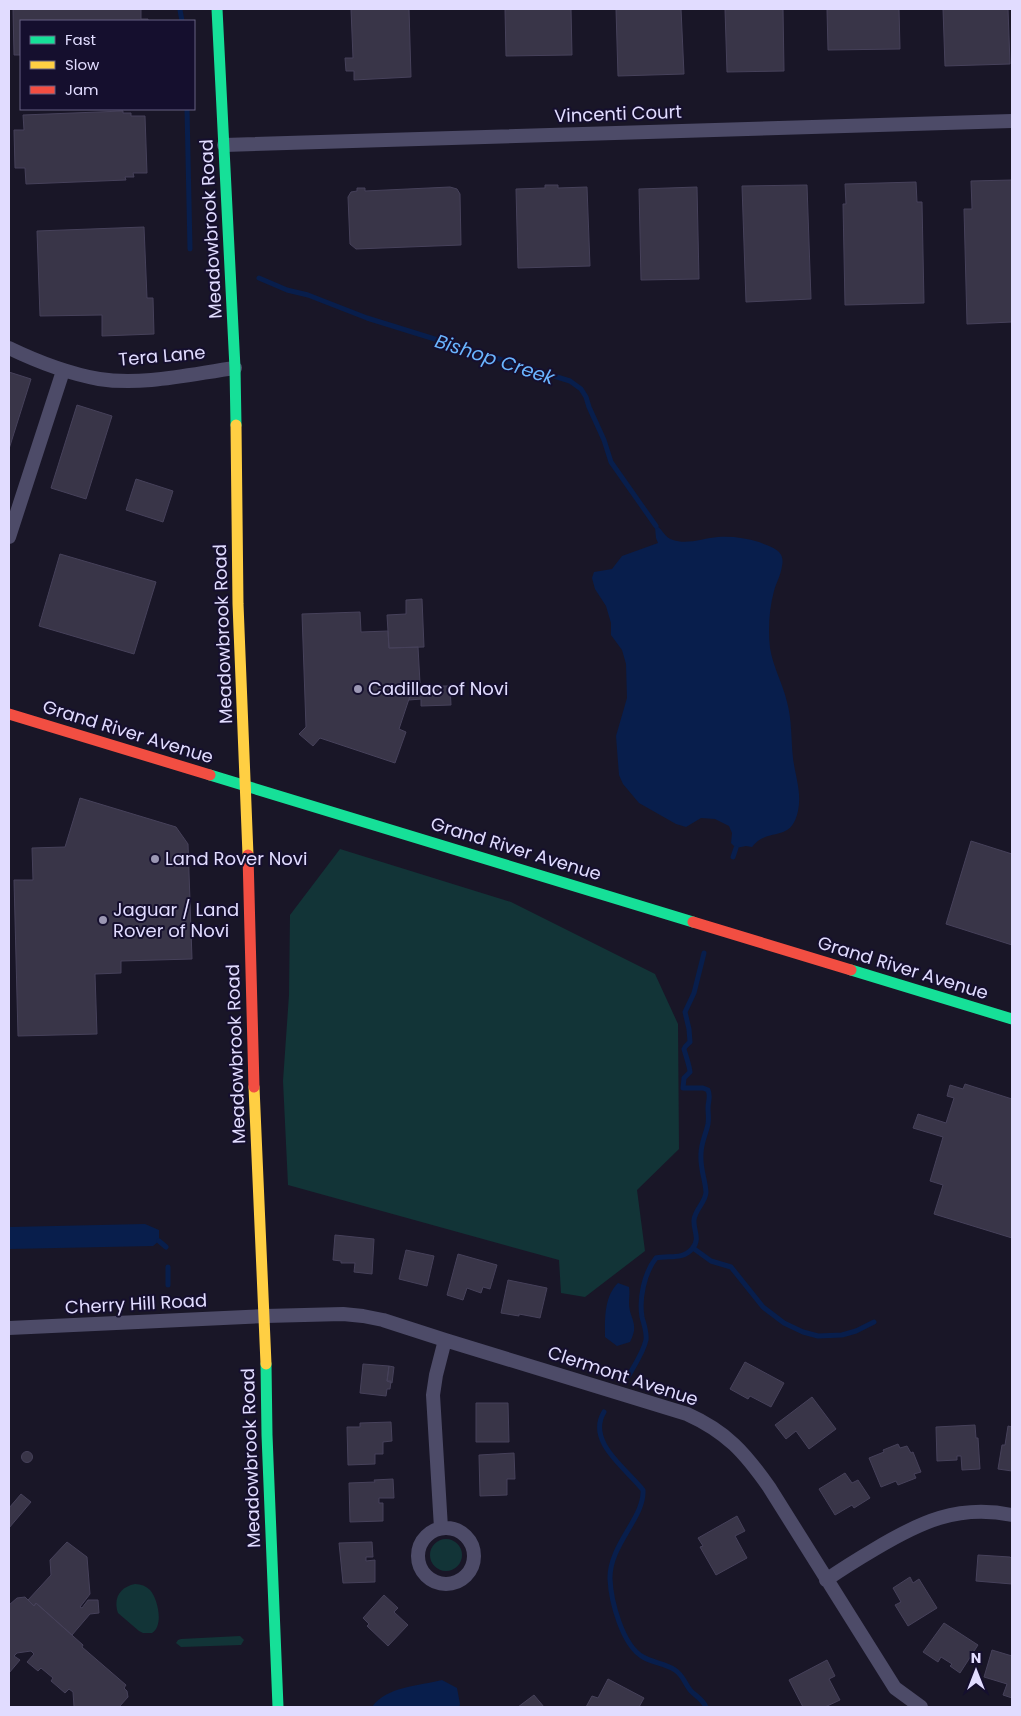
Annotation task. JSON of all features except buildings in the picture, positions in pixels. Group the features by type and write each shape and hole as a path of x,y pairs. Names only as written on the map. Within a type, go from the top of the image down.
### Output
{"street":[{"name":"Meadowbrook Road","path":"217,9 235,368 238,604 278,1707"},
{"name":"Vincenti Court","path":"224,145 1012,121"},
{"name":"Tera Lane","path":"9,348 62,371 100,379 153,380 235,368"},
{"path":"9,537 62,371"},
{"name":"Grand River Avenue","path":"9,714 1012,1019"},
{"name":"Clermont Avenue","path":"265,1316 343,1314 383,1320 674,1409 701,1420 734,1443 750,1460 769,1487 894,1688 921,1707"},
{"name":"Cherry Hill Road","path":"9,1328 265,1316"},
{"path":"441,1528 433,1396 445,1340"},
{"path":"826,1580 907,1530 925,1523 962,1513 981,1511 1012,1515"},
{"path":"441,1528 452,1529 466,1537 474,1553 470,1570 458,1582 439,1584 423,1574 419,1565 418,1555 420,1546 431,1532 441,1528"}],"green space":[{"path":"340,849 511,902 655,974 678,1024 679,1149 637,1190 645,1251 585,1297 561,1293 559,1260 288,1185 283,1081 289,995 290,915"},
{"path":"446,1539 452,1540 457,1544 461,1549 461,1561 457,1566 452,1570 446,1571 440,1570 435,1566 431,1561 430,1555 431,1549 435,1544 440,1540"},
{"path":"135,1584 145,1586 153,1594 159,1619 156,1630 152,1633 139,1631 118,1613 116,1603 119,1594 125,1588"},
{"path":"240,1636 244,1640 241,1645 181,1647 176,1643 181,1639"}],"water":[{"path":"657,526 668,538 673,540 690,542 723,537 744,538 772,547 782,557 783,563 771,605 769,641 773,662 789,709 799,804 795,821 790,828 765,837 752,847 736,848 731,843 732,833 729,826 715,819 701,818 686,827 676,824 639,803 623,784 619,775 616,736 627,698 626,664 622,650 611,635 611,623 606,606 595,589 592,578 594,572 612,569 622,556 658,543 655,527"},
{"path":"145,1224 159,1230 159,1241 153,1246 9,1249 10,1227"},
{"path":"618,1283 629,1287 629,1308 634,1330 630,1342 617,1346 605,1337 605,1323 608,1301"},
{"path":"442,1680 457,1688 459,1707 372,1707 378,1700 395,1691"}],"waterway":[{"name":"Bishop Creek","path":"180,10 182,20"},
{"name":"Bishop Creek","path":"187,110 190,249"},
{"name":"Bishop Creek","path":"259,278 287,290 308,295 367,318 570,381 581,389 586,397 611,462 656,526"},
{"name":"Bishop Creek","path":"733,857 736,848"},
{"name":"Bishop Creek","path":"629,1375 641,1354 646,1340 641,1302 643,1286 648,1271 656,1258 680,1256 692,1249 696,1242 694,1224 696,1212 706,1196 701,1154 708,1122 709,1092 703,1088 683,1088 684,1078 690,1072 684,1049 690,1042 685,1012 694,993 704,953"},
{"path":"159,1241 166,1247"},
{"path":"693,1248 711,1261 731,1267 763,1307 784,1323 803,1332 818,1336 842,1335 856,1331 874,1322"},
{"path":"168,1267 168,1285"},
{"name":"Bishop Creek","path":"604,1412 600,1423 600,1434 604,1444 643,1490 639,1511 621,1543 611,1567 611,1588 619,1622 629,1643 636,1651 643,1657 678,1672 691,1691 706,1707"}],"traffic: fast":[{"path":"217,9 235,368 236,425"},
{"path":"210,775 693,922"},
{"path":"851,970 1012,1019"},
{"path":"266,1364 278,1707"}],"traffic: slow":[{"path":"236,425 238,604 248,855"},
{"path":"254,1087 266,1364"}],"traffic: jam":[{"path":"9,714 210,775"},
{"path":"248,855 254,1087"},
{"path":"693,922 851,970"}],"place":[{"name":"Cadillac of Novi","path":"358,689"},
{"name":"Land Rover Novi","path":"155,859"},
{"name":"Jaguar / Land Rover of Novi","path":"103,920"}]}
